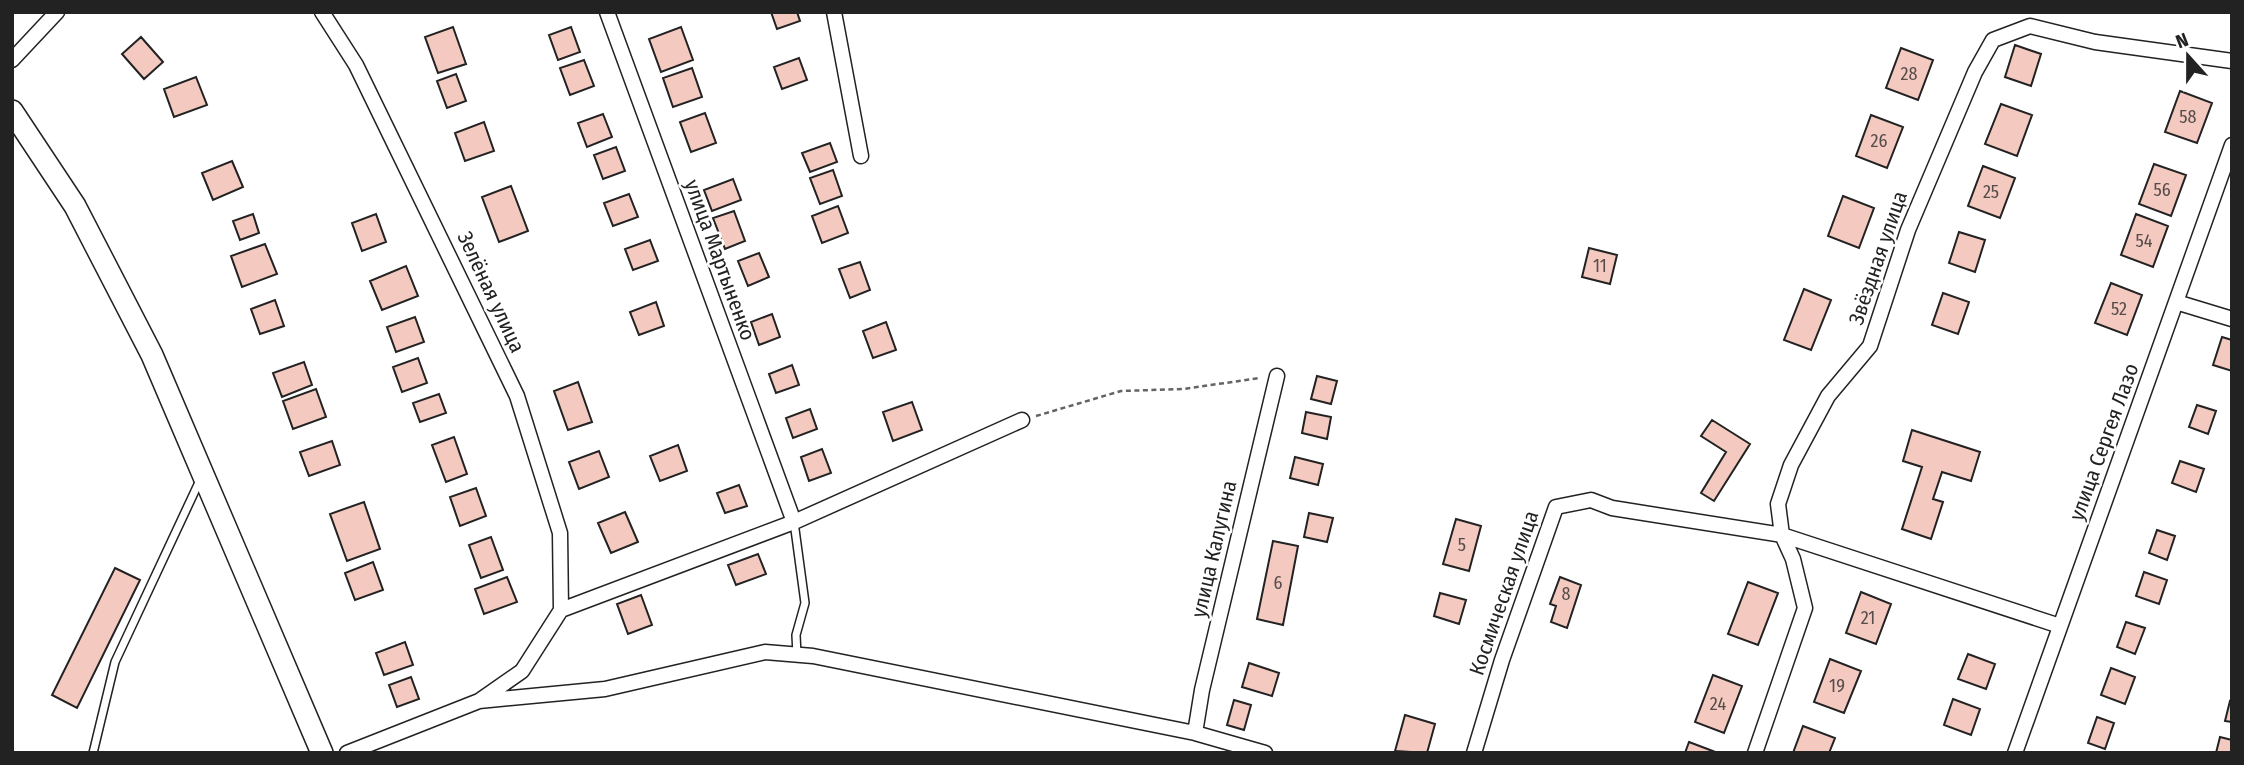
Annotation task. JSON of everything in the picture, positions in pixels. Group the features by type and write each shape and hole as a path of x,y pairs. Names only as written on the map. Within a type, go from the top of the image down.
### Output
{"main road":[{"path":"12,111 75,206 152,355 322,753"}],"street":[{"path":"12,60 57,12"},
{"name":"Зелёная улица","path":"322,12 356,65 517,396 560,533 561,610"},
{"name":"улица Мартыненко","path":"607,12 794,522"},
{"path":"834,12 861,156"},
{"name":"Звёздная улица","path":"1755,753 1805,608 1793,559 1782,535 1778,504 1791,465 1828,396 1870,346 1908,230 1975,72 1993,40 2030,26 2095,42 2232,61"},
{"name":"улица Сергея Лазо","path":"2015,753 2232,145"},
{"path":"2176,302 2232,319"},
{"name":"улица Калугина","path":"1195,733 1202,690 1277,376"},
{"path":"348,753 479,701 522,671 561,610 794,522 1022,420"},
{"name":"Космическая улица","path":"1474,753 1506,648 1556,507 1591,500 1612,508 1782,535"},
{"path":"1782,535 2060,626"},
{"path":"479,701 605,689 765,652 797,655 1195,733 1265,753"}],"lane":[{"path":"93,753 115,662 203,475"},
{"path":"794,522 805,603 796,635 797,655"}],"path":[{"path":"1022,420 1121,391 1183,389 1277,376"}],"building":[{"path":"771,12 797,12 800,21 777,29"},
{"path":"453,27 466,64 438,73 425,37"},
{"path":"571,27 580,52 558,60 549,35"},
{"path":"681,27 693,60 661,72 649,39"},
{"path":"141,37 163,62 144,79 122,54"},
{"path":"2015,45 2041,54 2031,86 2005,77"},
{"path":"1901,48 1933,60 1918,100 1886,88"},
{"path":"799,58 807,80 782,89 774,67"},
{"path":"584,60 594,86 570,95 560,68"},
{"path":"692,68 702,97 673,107 663,78"},
{"path":"456,74 466,101 447,108 437,81"},
{"path":"196,77 207,105 174,117 164,89"},
{"path":"2180,91 2212,103 2197,143 2165,132"},
{"path":"2001,104 2032,115 2017,156 1985,144"},
{"path":"705,113 716,143 691,152 680,122"},
{"path":"603,114 612,137 587,147 578,123"},
{"path":"1871,115 1903,127 1887,168 1856,156"},
{"path":"484,122 494,151 465,161 455,133"},
{"path":"830,143 837,162 810,172 802,153"},
{"path":"616,147 625,171 603,179 594,155"},
{"path":"232,161 243,187 213,200 202,173"},
{"path":"2154,164 2186,175 2171,216 2139,204"},
{"path":"1983,166 2015,178 2000,218 1968,206"},
{"path":"833,170 842,196 820,204 810,178"},
{"path":"733,179 741,200 712,211 704,190"},
{"path":"511,186 528,231 499,242 482,197"},
{"path":"629,194 638,217 613,226 604,203"},
{"path":"1843,196 1874,208 1859,248 1828,236"},
{"path":"838,206 848,233 822,243 812,216"},
{"path":"734,211 745,241 725,249 713,218"},
{"path":"253,214 259,233 240,240 233,221"},
{"path":"376,214 386,242 362,251 352,223"},
{"path":"2136,214 2168,226 2153,267 2121,255"},
{"path":"1959,232 1985,240 1975,272 1949,263"},
{"path":"650,240 658,261 633,270 625,249"},
{"path":"265,244 277,274 242,287 231,256"},
{"path":"1589,248 1617,255 1610,284 1582,277"},
{"path":"759,253 769,277 748,286 738,261"},
{"path":"860,262 870,290 850,298 839,269"},
{"path":"406,266 418,296 382,310 370,281"},
{"path":"2111,283 2142,295 2127,335 2095,323"},
{"path":"1804,289 1831,300 1811,350 1784,340"},
{"path":"1943,293 1969,302 1958,334 1932,325"},
{"path":"275,300 284,326 260,334 251,309"},
{"path":"656,302 664,326 639,335 630,312"},
{"path":"772,314 780,337 759,345 751,322"},
{"path":"415,317 424,342 396,352 387,327"},
{"path":"886,322 896,350 873,358 863,331"},
{"path":"2222,337 2232,340 2232,371 2213,365"},
{"path":"418,358 427,383 402,392 393,367"},
{"path":"304,362 312,385 282,397 273,373"},
{"path":"792,365 799,385 776,393 769,374"},
{"path":"1317,376 1337,381 1331,404 1311,399"},
{"path":"578,382 592,422 568,430 554,391"},
{"path":"316,389 326,417 293,429 283,401"},
{"path":"439,394 446,413 420,422 413,403"},
{"path":"912,402 922,430 893,441 883,412"},
{"path":"2197,405 2216,411 2208,434 2189,427"},
{"path":"810,409 817,429 793,438 786,418"},
{"path":"1306,412 1331,417 1327,439 1302,433"},
{"path":"1712,420 1750,444 1714,501 1701,493 1726,452 1701,436"},
{"path":"1912,430 1980,452 1971,481 1942,472 1933,499 1943,502 1931,539 1902,529 1922,467 1903,461"},
{"path":"454,437 467,474 446,482 432,445"},
{"path":"332,441 340,465 309,476 300,452"},
{"path":"678,445 687,471 660,481 650,456"},
{"path":"822,449 831,473 809,481 801,457"},
{"path":"599,451 609,477 579,489 569,462"},
{"path":"1295,457 1323,464 1318,485 1290,478"},
{"path":"2180,461 2204,469 2196,492 2172,483"},
{"path":"739,485 747,506 725,513 717,493"},
{"path":"476,488 486,516 460,526 450,497"},
{"path":"364,502 380,549 347,561 330,514"},
{"path":"625,512 638,542 611,553 598,523"},
{"path":"1309,513 1333,518 1327,542 1304,537"},
{"path":"1456,519 1481,526 1469,571 1443,564"},
{"path":"2157,530 2175,536 2167,560 2149,553"},
{"path":"491,537 503,570 481,578 469,545"},
{"path":"1273,541 1298,546 1283,625 1257,619"},
{"path":"758,554 766,574 736,585 728,565"},
{"path":"373,562 383,590 355,600 345,573"},
{"path":"115,568 140,580 77,708 52,695"},
{"path":"2144,572 2167,580 2159,604 2136,596"},
{"path":"507,577 517,602 484,614 475,589"},
{"path":"1560,577 1581,585 1567,628 1551,622 1556,606 1550,604"},
{"path":"1748,582 1778,593 1758,645 1728,634"},
{"path":"1861,592 1891,604 1876,644 1846,633"},
{"path":"1440,593 1466,600 1459,624 1434,616"},
{"path":"641,595 652,625 628,634 617,604"},
{"path":"2126,622 2145,628 2135,654 2117,647"},
{"path":"405,642 413,665 384,675 376,653"},
{"path":"1968,654 1995,664 1986,689 1958,679"},
{"path":"1830,659 1861,671 1844,713 1814,702"},
{"path":"1249,663 1279,673 1272,696 1242,687"},
{"path":"2111,668 2135,677 2125,704 2101,695"},
{"path":"1713,675 1742,686 1724,733 1695,722"},
{"path":"411,677 419,699 397,707 389,685"},
{"path":"1953,699 1980,709 1971,735 1944,725"},
{"path":"1234,700 1251,705 1244,730 1227,725"},
{"path":"2230,701 2232,702 2232,722 2225,721"},
{"path":"1405,715 1435,724 1427,753 1395,751"},
{"path":"2097,717 2114,723 2105,749 2088,743"},
{"path":"1803,726 1835,738 1829,753 1793,753"},
{"path":"2220,737 2232,740 2232,753 2216,753"},
{"path":"1689,742 1718,753 1685,753"}]}
